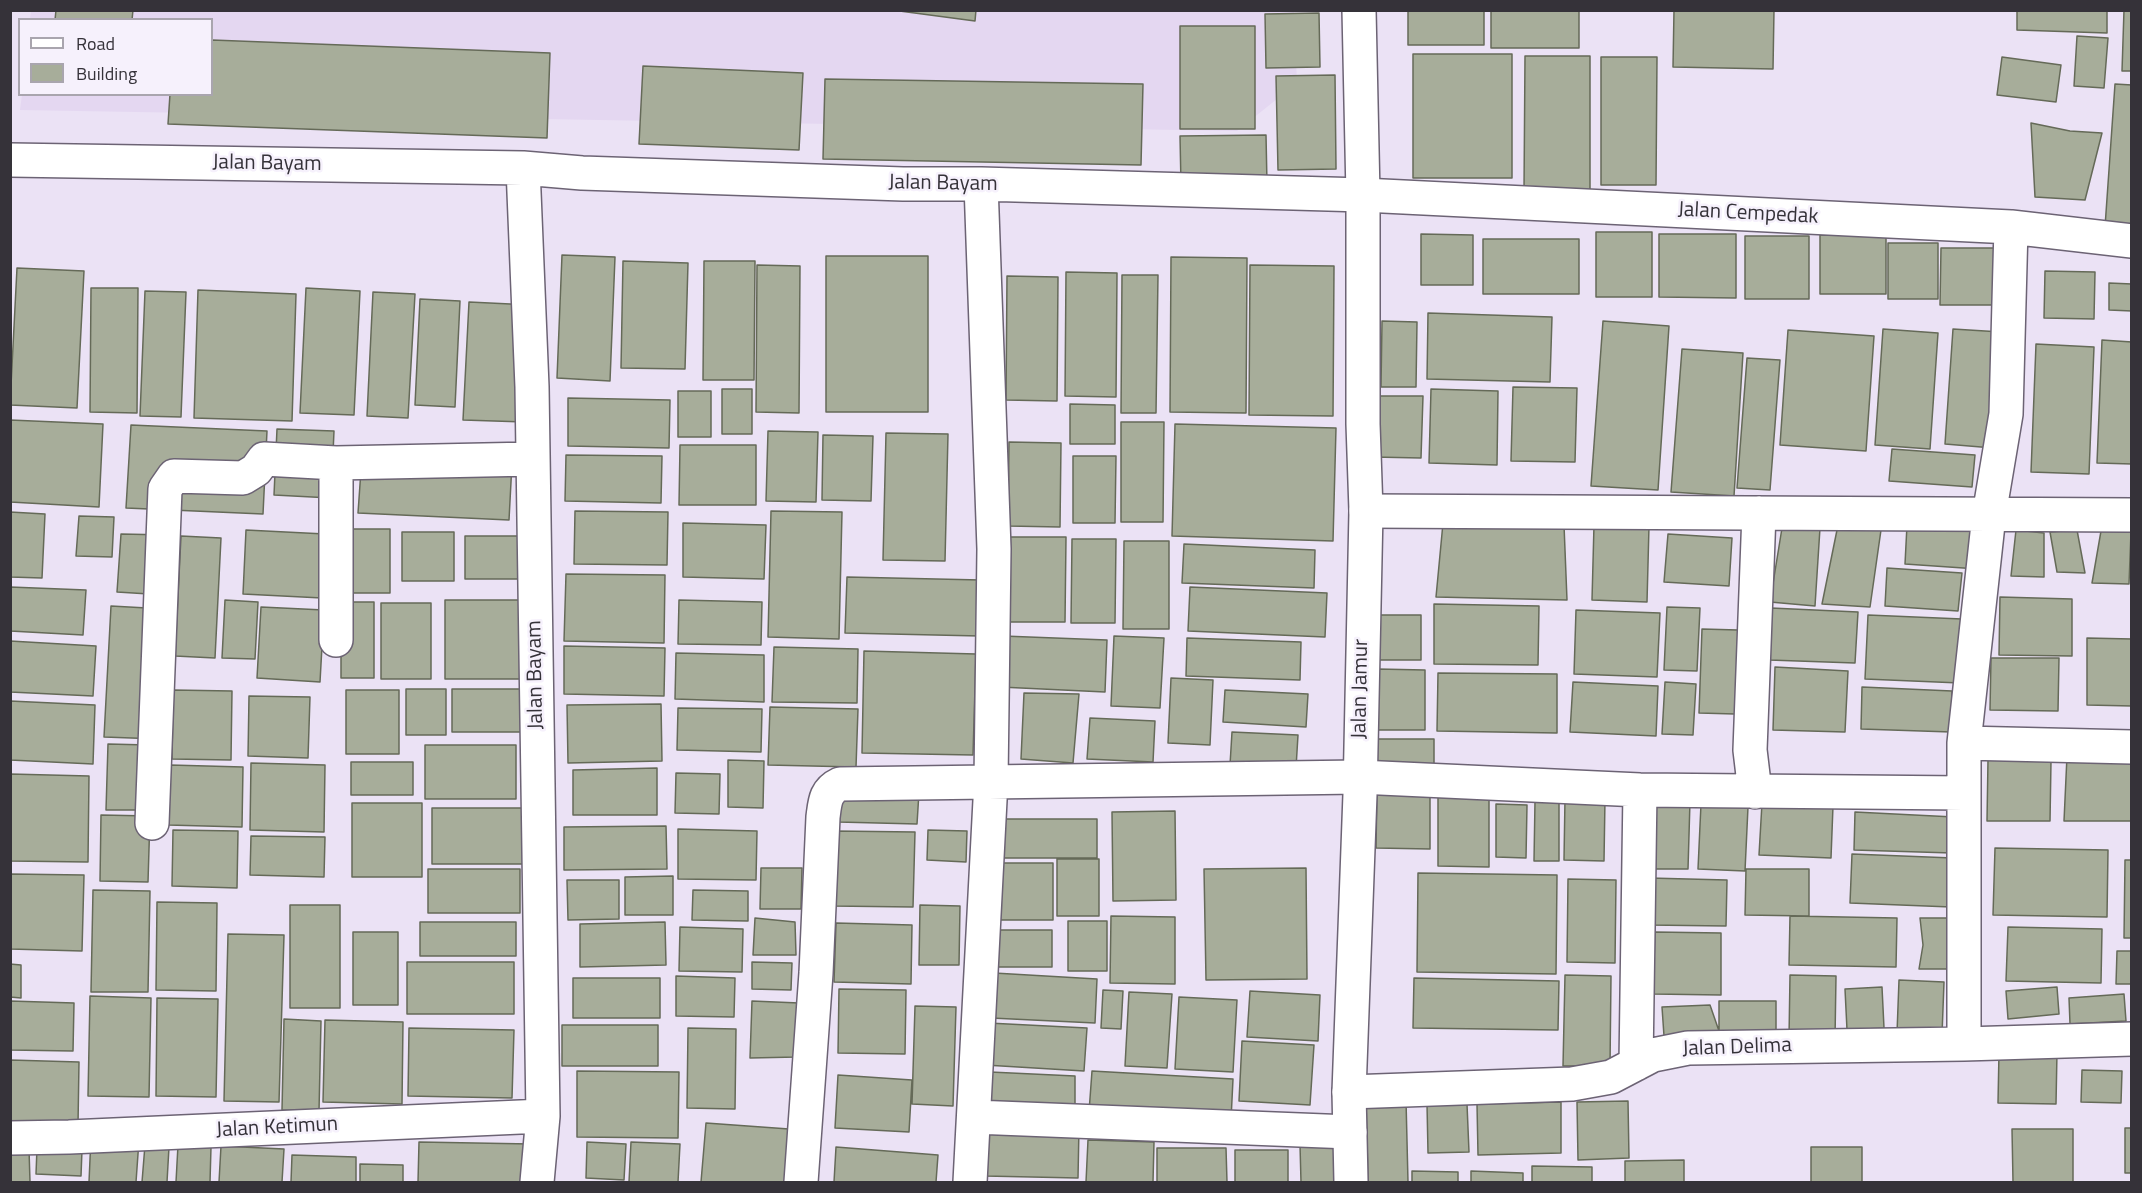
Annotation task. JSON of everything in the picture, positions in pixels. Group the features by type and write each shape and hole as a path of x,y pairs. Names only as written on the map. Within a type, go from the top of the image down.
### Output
{"street":[{"name":"Jalan Jamur","path":"1351,1182 1349,1092 1366,511 1359,10"},
{"name":"Jalan Bayam","path":"10,160 523,168 891,184 981,184 1363,195"},
{"name":"Jalan Bayam","path":"523,168 533,459 543,1116 537,1182"},
{"path":"970,1182 991,781 994,549 981,184"},
{"name":"Jalan Cempedak","path":"1363,195 2012,227 2132,241"},
{"path":"1964,1044 1964,743 1989,515 2006,414 2012,227"},
{"path":"152,822 165,489 174,476 243,478 256,470 264,459 336,463 533,459"},
{"path":"336,463 336,640"},
{"path":"1366,511 2132,515"},
{"path":"1755,792 1750,750 1760,513"},
{"path":"1964,743 2132,747"},
{"path":"801,1182 826,795 832,787 840,784 1359,777 1640,790 1964,793"},
{"path":"1636,1064 1640,790"},
{"name":"Jalan Delima","path":"1349,1092 1572,1084 1611,1077 1666,1051 1688,1048 2132,1039"},
{"name":"Jalan Ketimun","path":"10,1138 81,1137 543,1116"},
{"path":"974,1117 1350,1132"}],"shaded area":[{"path":"31,11 1294,11 1297,83 1237,131 20,110 22,96 213,96 213,18 30,18"}],"building":[{"path":"56,10 133,10 132,18 55,18"},
{"path":"892,10 976,10 975,21"},
{"path":"1408,10 1484,10 1484,45 1408,45"},
{"path":"1491,10 1579,10 1579,48 1491,48"},
{"path":"1674,10 1774,10 1773,69 1673,67"},
{"path":"2017,10 2107,10 2107,33 2017,30"},
{"path":"2124,10 2132,10 2132,71 2122,71"},
{"path":"1319,13 1320,67 1266,68 1265,14"},
{"path":"1180,26 1255,26 1255,129 1180,129"},
{"path":"2077,36 2108,38 2104,88 2074,86"},
{"path":"213,40 550,53 547,138 168,124 170,96 213,96"},
{"path":"1413,54 1512,54 1512,178 1413,178"},
{"path":"1525,56 1590,56 1590,191 1524,191"},
{"path":"1601,57 1657,57 1656,185 1601,185"},
{"path":"2002,57 2061,65 2056,102 1997,95"},
{"path":"643,66 803,73 799,150 639,144"},
{"path":"1335,75 1336,169 1278,170 1276,76"},
{"path":"825,79 1143,84 1141,165 823,159"},
{"path":"2115,84 2132,85 2132,229 2105,227"},
{"path":"2031,123 2070,131 2102,133 2085,200 2035,197"},
{"path":"1266,135 1267,184 1181,185 1180,136"},
{"path":"1596,232 1652,232 1652,297 1596,297"},
{"path":"1421,234 1473,235 1473,285 1421,285"},
{"path":"1659,234 1736,234 1736,298 1659,297"},
{"path":"1820,235 1886,235 1886,294 1820,294"},
{"path":"1745,236 1809,236 1809,299 1745,299"},
{"path":"1483,239 1579,239 1579,294 1483,294"},
{"path":"1888,243 1938,243 1938,299 1888,299"},
{"path":"1941,248 1995,248 1995,305 1940,305"},
{"path":"562,255 615,257 610,381 557,378"},
{"path":"826,256 928,256 928,412 826,412"},
{"path":"1171,257 1247,258 1246,413 1170,412"},
{"path":"623,261 688,263 685,369 621,368"},
{"path":"704,261 755,261 754,380 703,380"},
{"path":"757,265 800,266 799,413 756,412"},
{"path":"1250,265 1334,266 1333,416 1249,415"},
{"path":"17,268 84,271 77,408 10,405"},
{"path":"2045,271 2095,272 2094,319 2044,318"},
{"path":"1066,272 1117,273 1116,397 1065,396"},
{"path":"1122,275 1158,275 1156,413 1121,413"},
{"path":"1007,276 1058,277 1057,401 1006,400"},
{"path":"2109,283 2132,284 2132,311 2109,310"},
{"path":"91,288 138,288 137,413 90,412"},
{"path":"306,288 360,291 354,415 300,413"},
{"path":"198,290 296,294 292,421 194,418"},
{"path":"145,291 186,292 181,417 140,416"},
{"path":"373,292 415,294 408,418 367,416"},
{"path":"420,299 460,301 455,407 415,405"},
{"path":"469,302 531,305 525,422 463,420"},
{"path":"1428,313 1552,317 1550,382 1427,379"},
{"path":"1382,321 1417,322 1416,387 1381,387"},
{"path":"1603,321 1669,326 1658,490 1591,486"},
{"path":"1883,329 1938,333 1930,449 1875,445"},
{"path":"1953,329 2001,332 1993,448 1945,444"},
{"path":"1788,330 1874,336 1866,451 1780,445"},
{"path":"2102,340 2132,342 2132,464 2097,463"},
{"path":"2036,344 2094,347 2089,474 2031,472"},
{"path":"1682,349 1743,353 1734,496 1671,492"},
{"path":"1747,358 1780,360 1770,490 1737,488"},
{"path":"1513,387 1577,388 1575,462 1511,461"},
{"path":"722,389 752,389 752,434 722,434"},
{"path":"1431,389 1498,391 1497,465 1429,463"},
{"path":"678,391 711,391 711,437 678,437"},
{"path":"1374,396 1423,396 1421,458 1373,457"},
{"path":"568,398 670,400 669,448 568,446"},
{"path":"1070,404 1115,405 1115,444 1070,444"},
{"path":"10,420 103,424 99,507 10,502"},
{"path":"1121,422 1164,422 1163,522 1121,522"},
{"path":"1175,424 1336,428 1333,541 1172,536"},
{"path":"131,425 267,431 263,514 126,508"},
{"path":"277,429 334,431 331,498 274,495"},
{"path":"768,431 818,432 816,502 766,501"},
{"path":"886,433 948,434 945,561 883,560"},
{"path":"823,435 873,436 871,501 822,500"},
{"path":"1009,442 1061,443 1060,527 1008,526"},
{"path":"680,445 756,445 756,505 679,505"},
{"path":"1892,449 1975,455 1972,487 1889,481"},
{"path":"566,455 662,456 661,503 565,501"},
{"path":"362,456 512,463 509,520 358,513"},
{"path":"1073,456 1116,456 1115,523 1073,523"},
{"path":"575,511 668,512 667,565 574,564"},
{"path":"771,511 842,512 839,639 768,637"},
{"path":"10,512 45,514 42,578 10,577"},
{"path":"79,516 114,517 112,557 76,556"},
{"path":"683,523 766,525 764,579 683,577"},
{"path":"1443,523 1564,525 1567,600 1436,597"},
{"path":"1594,525 1649,526 1647,602 1592,600"},
{"path":"1907,525 1980,530 1978,569 1905,564"},
{"path":"1782,528 1820,528 1815,606 1770,602"},
{"path":"345,529 390,529 390,593 345,593"},
{"path":"246,530 325,534 322,598 243,594"},
{"path":"1837,530 1881,530 1870,607 1822,604"},
{"path":"2016,530 2044,533 2044,577 2011,576"},
{"path":"2077,530 2085,573 2057,572 2050,532"},
{"path":"2101,531 2131,532 2129,584 2092,583"},
{"path":"402,532 454,532 454,581 402,581"},
{"path":"121,534 168,535 165,595 117,592"},
{"path":"1668,534 1732,538 1729,586 1664,582"},
{"path":"181,536 221,538 215,658 175,656"},
{"path":"465,536 522,536 522,579 465,579"},
{"path":"1009,537 1066,537 1065,622 1008,622"},
{"path":"1072,539 1116,539 1115,623 1071,623"},
{"path":"1124,541 1169,541 1169,629 1123,629"},
{"path":"1184,544 1315,550 1314,588 1182,583"},
{"path":"1887,568 1962,573 1958,611 1885,606"},
{"path":"566,574 665,575 664,643 564,641"},
{"path":"847,577 981,580 980,636 845,633"},
{"path":"10,587 86,590 83,635 10,631"},
{"path":"1190,587 1327,593 1325,637 1188,631"},
{"path":"2000,597 2072,599 2072,656 1999,655"},
{"path":"225,600 258,602 255,659 222,658"},
{"path":"445,600 522,600 522,679 445,679"},
{"path":"679,600 762,602 761,645 678,644"},
{"path":"341,602 374,602 374,678 341,678"},
{"path":"381,603 431,603 431,679 381,679"},
{"path":"1434,604 1539,606 1538,665 1434,664"},
{"path":"111,606 165,609 159,739 104,737"},
{"path":"261,607 324,610 320,682 257,678"},
{"path":"1667,607 1700,608 1697,671 1664,670"},
{"path":"1771,608 1858,612 1855,663 1769,660"},
{"path":"1576,610 1660,613 1657,677 1574,674"},
{"path":"1373,615 1421,615 1421,660 1372,660"},
{"path":"1868,615 1962,619 1960,683 1865,679"},
{"path":"1702,629 1738,630 1735,714 1699,713"},
{"path":"1003,636 1107,640 1105,692 1000,687"},
{"path":"1114,636 1164,638 1160,708 1111,706"},
{"path":"1187,638 1301,642 1300,680 1186,676"},
{"path":"2087,638 2132,639 2132,706 2087,705"},
{"path":"10,641 96,646 93,696 10,692"},
{"path":"564,646 665,648 664,696 564,694"},
{"path":"774,647 858,649 857,703 772,702"},
{"path":"864,651 976,654 973,755 862,753"},
{"path":"676,653 764,655 764,702 675,699"},
{"path":"1991,658 2059,658 2058,711 1990,710"},
{"path":"1775,667 1848,671 1845,732 1773,730"},
{"path":"1377,669 1425,670 1425,730 1376,730"},
{"path":"1438,673 1557,674 1557,733 1437,731"},
{"path":"1171,678 1213,680 1210,745 1168,743"},
{"path":"1573,682 1658,686 1656,736 1570,732"},
{"path":"1665,682 1696,684 1693,735 1662,734"},
{"path":"1862,687 1952,691 1951,732 1861,729"},
{"path":"406,689 446,689 446,735 406,735"},
{"path":"452,689 527,689 527,732 452,732"},
{"path":"173,690 232,691 231,760 172,759"},
{"path":"346,690 399,690 399,754 346,754"},
{"path":"1225,690 1308,694 1306,727 1223,722"},
{"path":"1024,693 1079,694 1073,763 1021,759"},
{"path":"249,696 310,697 308,758 248,756"},
{"path":"10,701 95,705 93,764 10,760"},
{"path":"661,704 662,761 568,763 567,705"},
{"path":"770,707 858,709 856,767 768,765"},
{"path":"678,708 762,709 761,752 677,750"},
{"path":"1090,718 1155,721 1153,762 1087,759"},
{"path":"1232,732 1298,735 1296,768 1230,765"},
{"path":"1373,739 1434,739 1434,772 1373,771"},
{"path":"108,744 148,745 146,810 106,810"},
{"path":"425,745 516,745 516,799 425,799"},
{"path":"2067,756 2132,758 2132,821 2064,821"},
{"path":"728,760 764,761 763,808 728,807"},
{"path":"1988,760 2051,761 2050,821 1987,821"},
{"path":"351,762 413,762 413,795 351,795"},
{"path":"251,763 325,765 324,832 250,830"},
{"path":"170,765 243,767 242,827 168,825"},
{"path":"657,768 657,815 573,815 573,770"},
{"path":"676,773 720,774 719,814 675,813"},
{"path":"10,774 89,776 88,862 10,861"},
{"path":"1377,788 1430,788 1430,849 1376,848"},
{"path":"840,790 919,792 917,824 838,822"},
{"path":"1438,791 1489,792 1489,867 1438,866"},
{"path":"1565,798 1605,799 1604,861 1564,860"},
{"path":"1535,801 1559,801 1559,861 1534,861"},
{"path":"1649,801 1690,801 1688,869 1647,869"},
{"path":"352,803 422,803 422,877 352,877"},
{"path":"1762,803 1833,806 1831,858 1759,855"},
{"path":"1496,804 1527,805 1526,858 1496,857"},
{"path":"1701,804 1748,807 1745,871 1698,869"},
{"path":"432,808 523,808 523,864 432,864"},
{"path":"1175,811 1176,900 1113,901 1112,812"},
{"path":"1855,812 1954,817 1952,853 1854,850"},
{"path":"101,815 150,816 148,882 100,881"},
{"path":"995,819 1097,819 1097,858 995,858"},
{"path":"666,826 667,869 564,870 564,827"},
{"path":"678,829 757,831 756,880 678,879"},
{"path":"173,830 238,831 237,888 172,886"},
{"path":"928,830 967,831 966,862 927,860"},
{"path":"834,831 915,832 913,907 832,906"},
{"path":"251,836 325,837 324,877 250,875"},
{"path":"1995,848 2108,850 2107,917 1993,915"},
{"path":"1852,854 1953,858 1951,907 1850,903"},
{"path":"1057,859 1099,859 1099,916 1057,916"},
{"path":"2125,860 2132,860 2132,938 2124,938"},
{"path":"993,863 1053,863 1053,920 993,920"},
{"path":"761,868 802,868 801,909 760,909"},
{"path":"1306,868 1307,979 1206,980 1204,869"},
{"path":"428,869 520,869 520,913 428,913"},
{"path":"1746,869 1809,869 1809,916 1745,915"},
{"path":"1418,873 1557,875 1556,974 1417,972"},
{"path":"10,874 84,875 82,951 10,949"},
{"path":"673,876 673,915 625,915 625,877"},
{"path":"1649,878 1727,880 1726,926 1648,925"},
{"path":"1568,879 1616,880 1615,963 1567,962"},
{"path":"567,880 619,880 619,919 568,920"},
{"path":"93,890 150,891 148,992 91,992"},
{"path":"693,890 748,891 748,921 692,920"},
{"path":"157,902 217,903 216,991 156,990"},
{"path":"290,905 340,905 340,1008 290,1008"},
{"path":"920,905 960,906 959,965 919,965"},
{"path":"1111,916 1175,917 1175,984 1110,983"},
{"path":"1790,916 1897,918 1896,967 1789,965"},
{"path":"755,918 795,922 796,955 753,955"},
{"path":"1920,918 1951,918 1950,969 1919,969 1923,945"},
{"path":"1068,921 1107,921 1107,971 1068,971"},
{"path":"420,922 516,922 516,956 420,956"},
{"path":"665,922 666,965 580,967 580,924"},
{"path":"836,923 912,925 911,984 834,982"},
{"path":"680,927 743,929 742,972 679,971"},
{"path":"2008,927 2102,929 2101,983 2006,981"},
{"path":"993,930 1052,930 1052,967 993,967"},
{"path":"353,932 398,932 398,1005 353,1005"},
{"path":"1655,932 1721,933 1721,995 1653,994"},
{"path":"228,934 284,935 279,1102 224,1101"},
{"path":"2117,951 2132,951 2132,984 2116,984"},
{"path":"407,962 514,962 514,1014 407,1014"},
{"path":"752,962 792,963 791,990 752,989"},
{"path":"10,964 21,965 21,998 10,997"},
{"path":"994,973 1097,979 1095,1023 991,1018"},
{"path":"1565,975 1611,976 1610,1066 1563,1066"},
{"path":"1790,975 1836,976 1835,1039 1789,1038"},
{"path":"676,976 735,978 734,1017 676,1016"},
{"path":"573,978 660,978 660,1018 573,1018"},
{"path":"1414,978 1559,981 1558,1030 1413,1028"},
{"path":"1899,980 1944,982 1942,1035 1897,1033"},
{"path":"1882,987 1884,1028 1847,1030 1845,989"},
{"path":"2057,987 2059,1014 2008,1019 2006,991"},
{"path":"839,989 906,990 905,1054 838,1053"},
{"path":"1103,990 1123,991 1121,1029 1101,1028"},
{"path":"1250,991 1320,995 1318,1041 1247,1037"},
{"path":"1129,992 1172,994 1167,1068 1125,1066"},
{"path":"2124,994 2126,1021 2070,1024 2069,998"},
{"path":"90,996 151,998 149,1097 88,1096"},
{"path":"1179,997 1237,1000 1233,1072 1175,1069"},
{"path":"157,998 218,999 216,1097 156,1096"},
{"path":"10,1001 74,1003 73,1051 10,1050"},
{"path":"752,1001 799,1003 797,1057 750,1058"},
{"path":"1719,1001 1776,1001 1776,1032 1719,1031"},
{"path":"1710,1005 1719,1031 1712,1034 1664,1036 1662,1007"},
{"path":"915,1006 956,1007 953,1106 912,1104"},
{"path":"284,1019 321,1021 319,1111 282,1110"},
{"path":"325,1020 403,1022 402,1104 323,1102"},
{"path":"988,1023 1087,1028 1084,1071 985,1065"},
{"path":"562,1025 658,1025 658,1066 562,1066"},
{"path":"409,1028 514,1030 512,1098 408,1096"},
{"path":"688,1028 736,1029 735,1109 687,1108"},
{"path":"1242,1041 1314,1045 1310,1105 1239,1101"},
{"path":"1999,1052 2057,1052 2056,1104 1998,1103"},
{"path":"10,1060 79,1062 78,1125 10,1124"},
{"path":"2082,1070 2122,1071 2121,1103 2081,1102"},
{"path":"577,1071 679,1072 678,1138 577,1137"},
{"path":"1092,1071 1233,1079 1231,1120 1089,1112"},
{"path":"990,1072 1075,1076 1075,1112 987,1110"},
{"path":"838,1075 912,1080 909,1132 835,1128"},
{"path":"1406,1100 1408,1182 1368,1182 1366,1101"},
{"path":"1628,1101 1629,1158 1578,1160 1577,1102"},
{"path":"1561,1102 1561,1153 1478,1155 1477,1104"},
{"path":"1427,1104 1467,1104 1469,1152 1428,1153"},
{"path":"706,1123 789,1129 785,1182 701,1182"},
{"path":"987,1125 1079,1127 1078,1178 985,1176"},
{"path":"2125,1128 2132,1128 2132,1173 2125,1173"},
{"path":"2012,1129 2073,1129 2073,1182 2013,1182"},
{"path":"91,1137 139,1140 136,1182 89,1182"},
{"path":"1088,1140 1154,1142 1153,1182 1086,1182"},
{"path":"419,1142 531,1144 530,1182 418,1182"},
{"path":"587,1142 626,1144 624,1180 586,1178"},
{"path":"631,1142 680,1144 678,1182 629,1182"},
{"path":"1342,1144 1343,1182 1301,1182 1300,1145"},
{"path":"145,1145 169,1147 167,1182 142,1182"},
{"path":"178,1145 211,1147 210,1182 176,1182"},
{"path":"221,1146 284,1149 282,1182 219,1182"},
{"path":"836,1147 938,1155 936,1182 834,1182"},
{"path":"1811,1147 1862,1147 1862,1182 1811,1182"},
{"path":"37,1148 82,1150 81,1176 36,1174"},
{"path":"1157,1148 1226,1148 1227,1182 1157,1182"},
{"path":"29,1149 30,1182 10,1182 10,1151"},
{"path":"1235,1150 1288,1150 1288,1182 1235,1182"},
{"path":"292,1155 356,1157 356,1182 291,1182"},
{"path":"1684,1160 1684,1182 1625,1182 1625,1161"},
{"path":"360,1164 403,1165 403,1182 360,1182"},
{"path":"1532,1166 1592,1167 1592,1182 1532,1182"},
{"path":"1412,1171 1458,1172 1458,1182 1412,1182"},
{"path":"1471,1171 1523,1173 1523,1182 1471,1182"}]}
